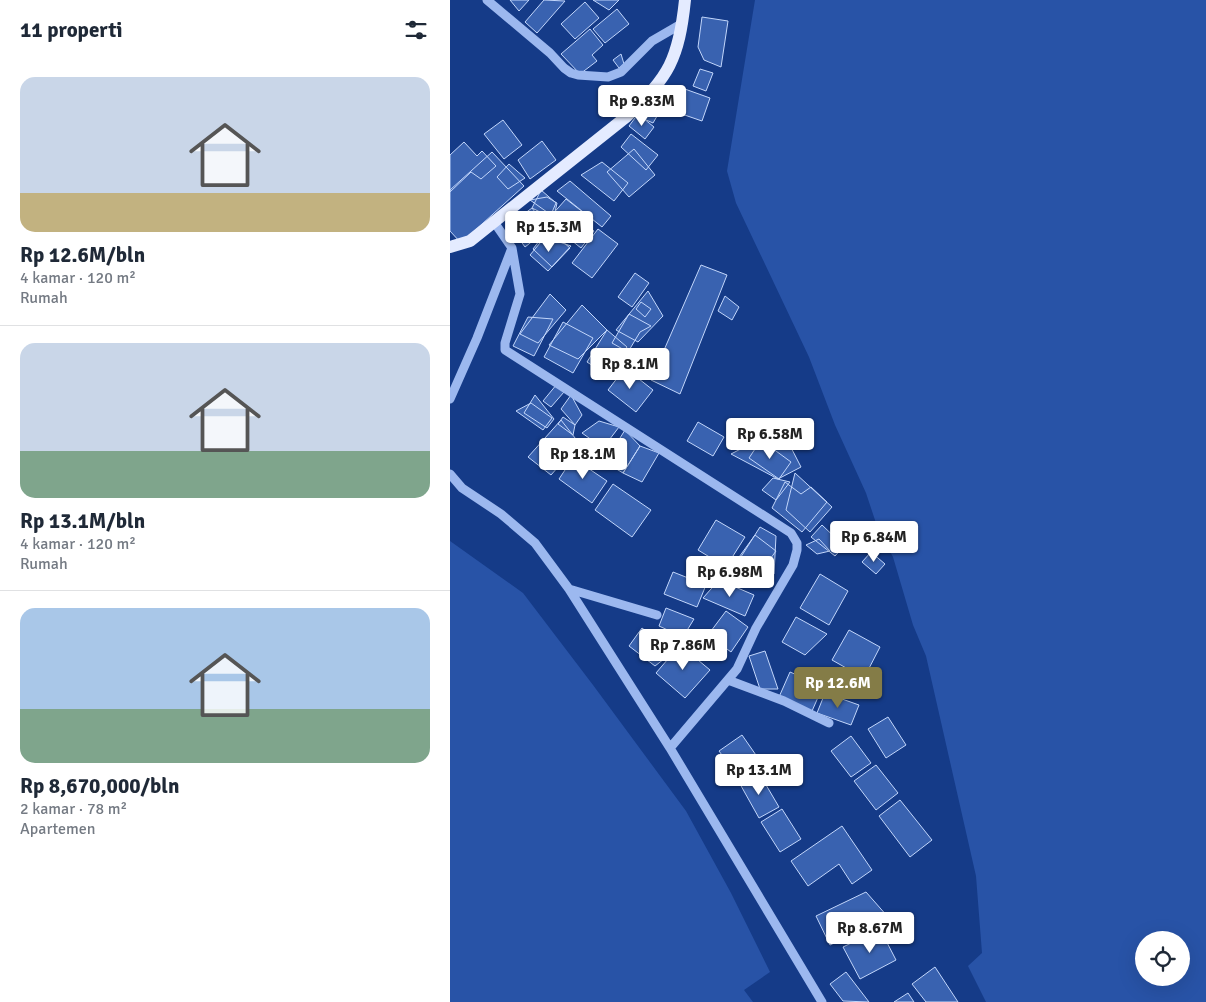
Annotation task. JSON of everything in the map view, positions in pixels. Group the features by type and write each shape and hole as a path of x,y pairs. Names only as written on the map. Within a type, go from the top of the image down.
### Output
{"main road":[{"path":"450,247 470,241 626,118 649,96 672,63 679,44 685,0"}],"street":[{"path":"487,0 543,47 564,68 578,75 608,77 621,72 652,41 683,23"},
{"path":"494,222 512,248 520,294 504,343 505,350 791,533 797,543 793,565 756,628 737,669 670,748"},
{"path":"450,398 477,338 512,248"},
{"path":"450,474 462,488 501,514 535,543 569,589 670,748 822,1002"},
{"path":"569,589 657,615"},
{"path":"728,680 784,701 829,723"}],"shaded area":[{"path":"755,0 1206,0 1206,1002 986,1002 968,966 982,953 976,876 926,656 913,625 893,557 878,529 866,493 835,425 809,357 736,203 727,171"},
{"path":"450,541 523,593 686,811 731,893 770,972 744,990 753,1002 450,1002"}],"building":[{"path":"510,0 529,0 519,11"},
{"path":"544,0 565,1 537,33 525,22"},
{"path":"593,0 619,0 609,10"},
{"path":"585,2 599,18 575,39 561,24"},
{"path":"617,9 629,24 605,43 593,29"},
{"path":"702,17 728,21 721,67 704,60 698,47"},
{"path":"590,29 603,45 592,55 597,61 580,74 561,54"},
{"path":"621,54 624,64 619,68 613,60"},
{"path":"700,69 713,73 706,91 693,86"},
{"path":"682,88 710,98 702,121 673,111"},
{"path":"650,106 660,111 653,123 644,119"},
{"path":"638,114 654,127 645,139 629,126"},
{"path":"503,120 522,145 504,159 484,134"},
{"path":"631,134 658,155 646,170 621,147"},
{"path":"542,141 556,160 530,179 518,160"},
{"path":"464,142 477,156 482,151 496,166 481,179 471,172 450,192 450,155"},
{"path":"634,149 655,175 629,197 607,172"},
{"path":"492,152 524,186 461,243 450,231 450,190"},
{"path":"602,162 628,183 614,201 581,175"},
{"path":"509,164 525,178 508,189 497,177"},
{"path":"570,181 611,216 602,227 557,191"},
{"path":"541,190 556,203 550,217 532,208"},
{"path":"547,197 557,203 554,217 530,200"},
{"path":"566,199 584,213 563,243 544,228 550,217"},
{"path":"532,208 548,229 525,247 509,225"},
{"path":"570,212 594,231 581,248 557,229"},
{"path":"526,214 541,227 528,242 513,230"},
{"path":"548,229 570,248 552,267 533,249"},
{"path":"598,229 618,244 592,278 572,263"},
{"path":"545,237 571,246 548,271 530,255"},
{"path":"701,265 727,275 680,394 651,380"},
{"path":"635,273 649,283 632,307 618,297"},
{"path":"648,291 663,316 638,342 616,330"},
{"path":"550,294 566,310 538,343 520,334"},
{"path":"725,296 739,307 732,320 718,311"},
{"path":"641,302 651,309 645,317 636,309"},
{"path":"582,305 607,330 578,359 549,345"},
{"path":"629,314 651,326 640,332 628,352 612,343"},
{"path":"528,317 553,319 534,356 513,346"},
{"path":"563,322 593,338 573,373 544,357"},
{"path":"607,330 627,347 607,375 587,362"},
{"path":"625,368 653,390 636,412 608,390"},
{"path":"557,384 564,392 551,407 543,401"},
{"path":"535,395 554,419 547,428 524,413"},
{"path":"571,395 582,415 575,425 561,409"},
{"path":"531,403 552,418 543,430 516,411"},
{"path":"563,417 575,425 573,435 558,424"},
{"path":"561,420 579,443 551,475 528,457"},
{"path":"599,421 619,427 603,448 582,433"},
{"path":"698,422 724,437 713,456 687,441"},
{"path":"781,428 801,467 778,479 731,454"},
{"path":"625,430 640,446 623,473 605,462"},
{"path":"761,440 791,462 779,479 749,458"},
{"path":"640,446 659,453 642,482 623,473"},
{"path":"573,458 607,481 592,503 559,479"},
{"path":"795,473 832,507 810,532 786,510"},
{"path":"773,478 790,482 776,500 762,490"},
{"path":"785,482 801,494 811,487 827,502 802,532 772,508"},
{"path":"613,484 651,510 632,537 595,510"},
{"path":"716,520 745,537 726,567 698,550"},
{"path":"822,525 844,546 835,556 811,537"},
{"path":"760,527 776,536 774,574 737,563"},
{"path":"755,535 776,551 759,574 734,564"},
{"path":"819,539 830,551 817,554 806,545"},
{"path":"871,552 885,564 876,574 862,562"},
{"path":"673,572 706,585 697,607 664,594"},
{"path":"820,574 848,591 829,625 800,608"},
{"path":"719,580 754,595 745,616 703,598"},
{"path":"666,608 694,619 683,637 659,626"},
{"path":"726,611 748,627 731,652 708,635"},
{"path":"796,617 827,634 805,655 782,642"},
{"path":"642,628 673,652 655,666 629,646"},
{"path":"849,630 880,647 864,678 832,660"},
{"path":"680,645 710,670 685,698 656,673"},
{"path":"765,651 778,689 760,689 749,656"},
{"path":"790,672 823,686 812,711 779,697"},
{"path":"825,693 859,705 851,725 817,713"},
{"path":"888,717 906,745 886,758 868,729"},
{"path":"742,735 758,758 735,773 719,751"},
{"path":"851,736 871,763 851,777 831,751"},
{"path":"876,765 898,793 876,810 854,781"},
{"path":"759,773 779,807 759,818 740,784"},
{"path":"900,800 932,840 910,857 879,816"},
{"path":"782,809 801,839 780,852 761,822"},
{"path":"842,826 872,870 852,884 839,864 808,886 791,861"},
{"path":"866,892 888,917 830,945 816,916"},
{"path":"880,929 896,960 860,979 843,947"},
{"path":"935,967 958,1002 926,1002 912,984"},
{"path":"846,972 869,1002 843,1001 830,984"},
{"path":"908,993 914,1002 894,1002"}]}
